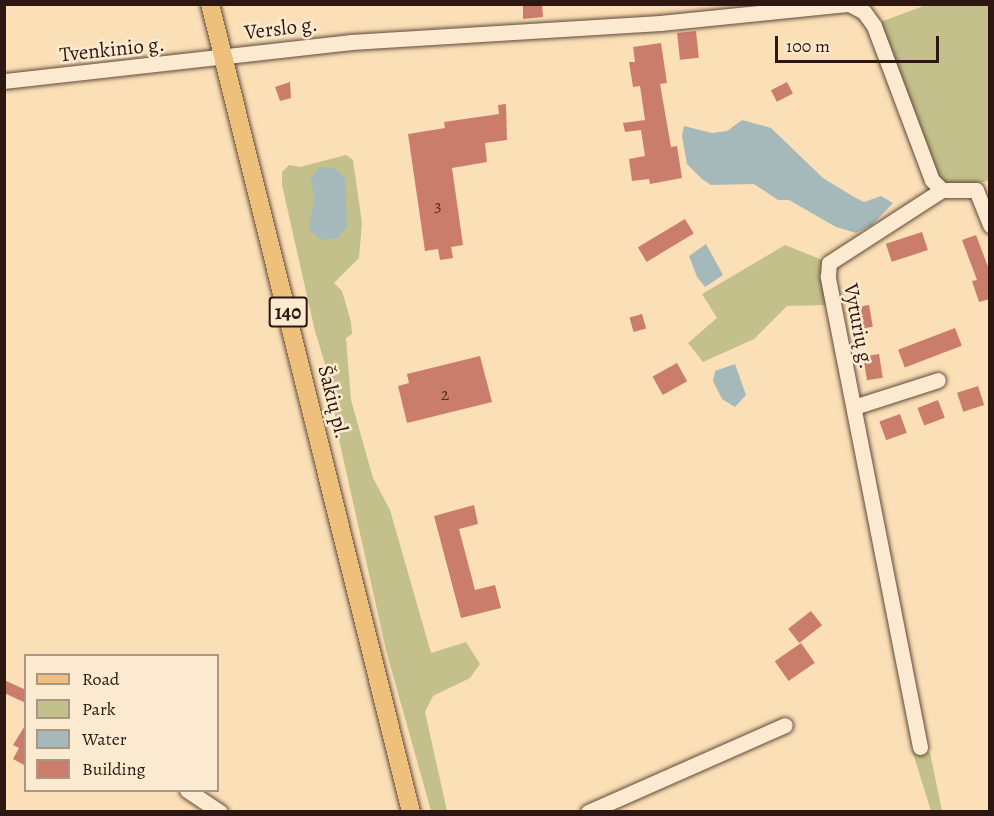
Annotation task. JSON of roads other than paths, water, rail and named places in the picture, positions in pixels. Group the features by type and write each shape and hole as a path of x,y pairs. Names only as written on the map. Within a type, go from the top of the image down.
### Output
{"main road":[{"name":"Šakių pl.","path":"210,4 411,812"}],"street":[{"name":"Verslo g.","path":"223,57 340,43 660,23 848,4 864,12 874,26 932,180 942,190"},
{"name":"Tvenkinio g.","path":"4,81 223,57"},
{"path":"942,190 983,189 990,225"},
{"name":"Vyturių g.","path":"920,747 910,685 828,276 829,263 942,190"},
{"path":"854,407 938,380"},
{"path":"588,812 785,725"},
{"path":"190,792 220,812"}],"water":[{"path":"742,120 771,128 823,178 854,197 864,202 881,196 893,203 872,225 856,233 836,227 789,200 778,200 754,184 711,185 687,164 682,136 684,126 712,133 727,131"},
{"path":"319,167 334,168 345,178 347,226 338,238 321,240 309,229 314,195 310,179"},
{"path":"706,244 723,275 705,287 697,277 689,256"},
{"path":"735,364 746,395 735,407 722,399 713,381 715,371"}]}
